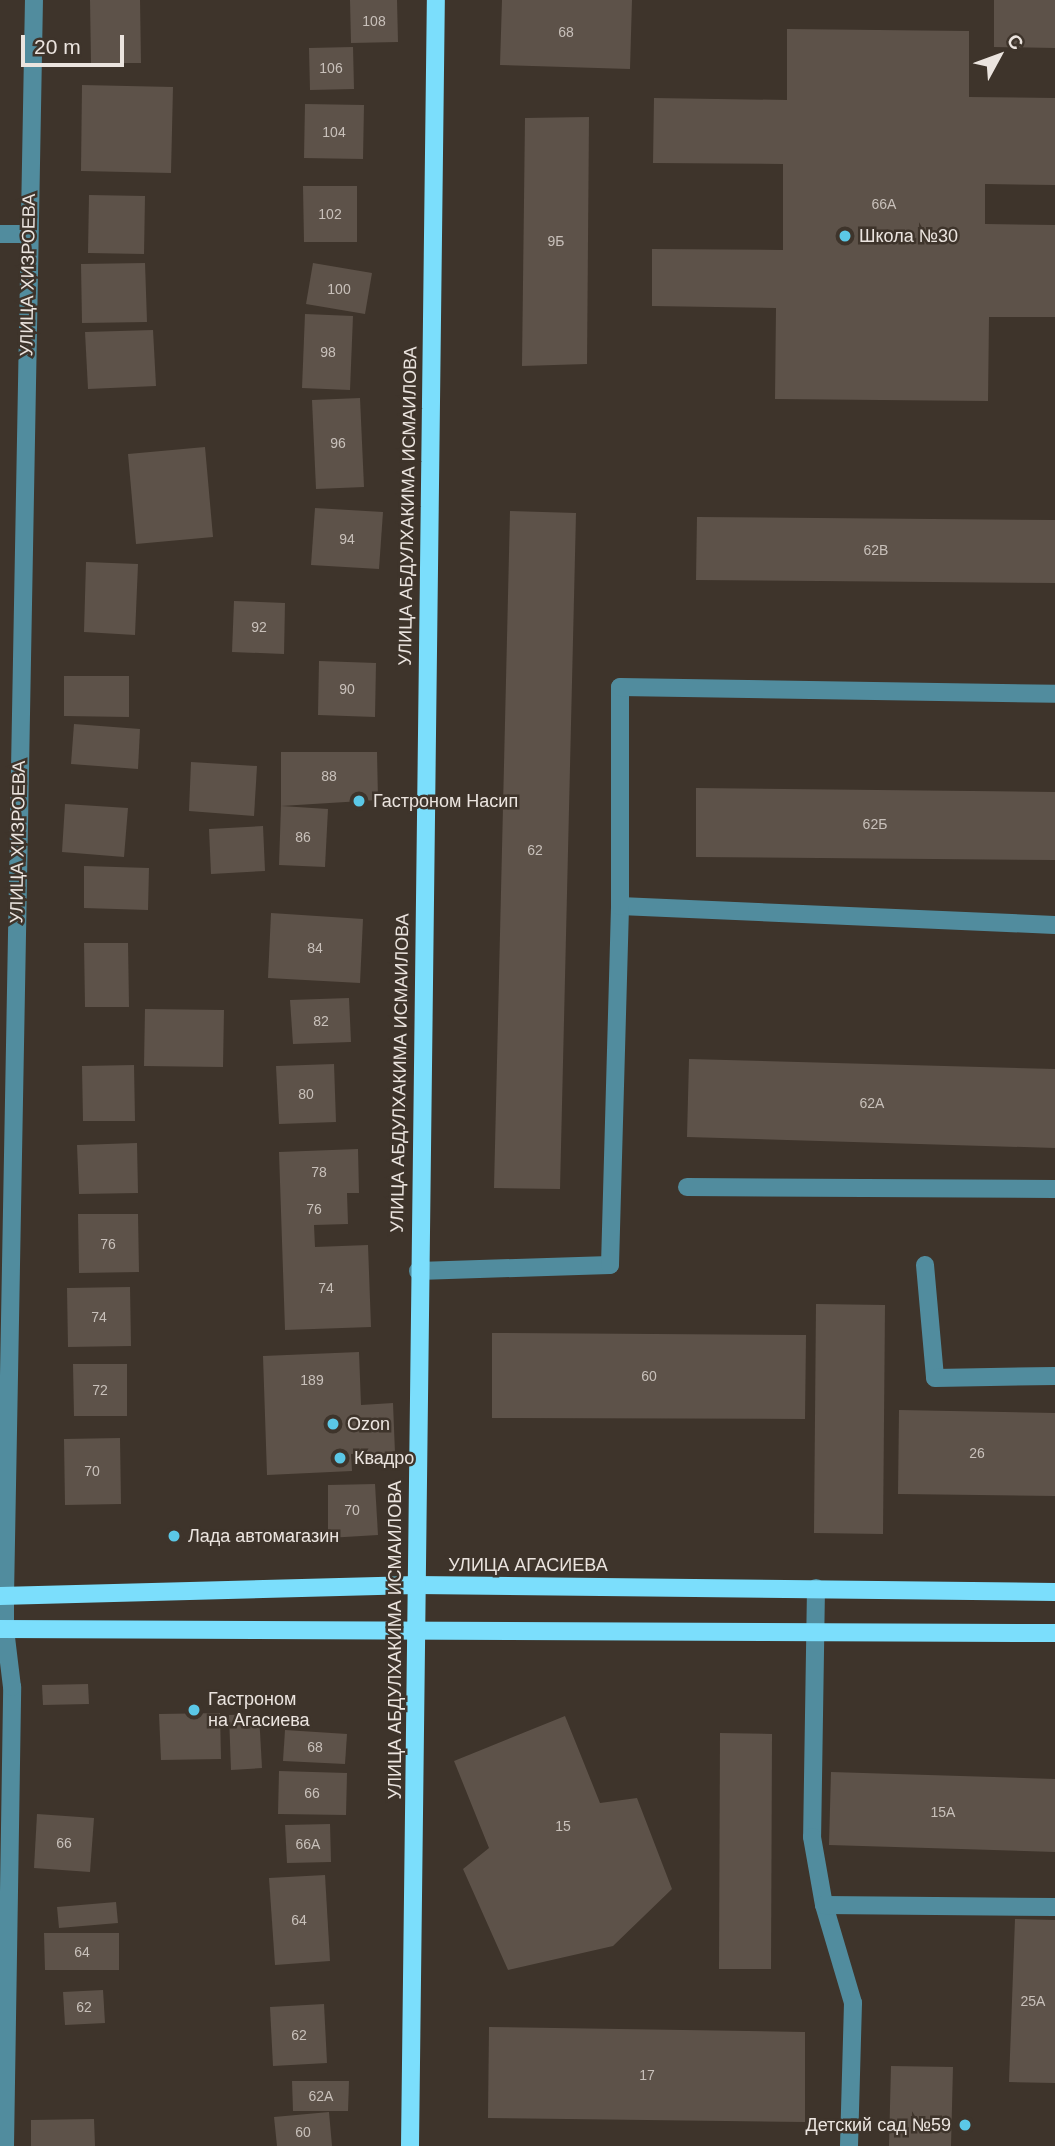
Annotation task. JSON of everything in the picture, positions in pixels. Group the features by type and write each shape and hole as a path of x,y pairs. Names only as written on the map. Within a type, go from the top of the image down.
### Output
{"main road":[{"name":"УЛИЦА АБДУЛХАКИМА ИСМАИЛОВА","path":"410,2146 417,1632 418,1270 436,0"},
{"name":"УЛИЦА АГАСИЕВА","path":"2,1596 416,1585 1055,1592"},
{"path":"2,1629 1055,1633"}],"street":[{"name":"УЛИЦА ХИЗРОЕВА","path":"5,2146 12,1687 2,1629 2,1596 34,0"},
{"path":"0,234 29,234"},
{"path":"418,1270 610,1265 620,906 620,687 1055,694"},
{"path":"620,906 1055,925"},
{"path":"687,1187 1055,1189"},
{"path":"925,1265 935,1378 1055,1376"},
{"path":"816,1588 813,1632 812,1837 824,1905 853,2003 849,2146"},
{"path":"824,1905 1055,1907"}],"building":[{"path":"90,0 140,0 141,63 91,63"},
{"path":"350,0 397,0 398,42 351,43"},
{"path":"502,0 632,0 630,69 500,65"},
{"path":"994,0 1055,0 1055,48 994,47"},
{"name":"Школа №30","path":"787,29 969,31 969,97 1055,98 1055,185 985,184 985,224 1055,225 1055,317 989,317 988,401 775,399 776,308 652,306 652,249 783,250 783,164 653,163 654,98 787,100"},
{"path":"353,47 354,89 310,90 309,48"},
{"path":"82,85 173,87 171,173 81,171"},
{"path":"305,104 364,105 363,159 304,158"},
{"path":"589,117 587,364 522,366 525,118"},
{"path":"303,186 357,186 357,242 304,242"},
{"path":"89,195 145,196 144,254 88,253"},
{"path":"145,263 147,322 82,323 81,264"},
{"path":"313,263 372,273 365,314 306,304"},
{"path":"305,314 353,316 350,390 302,388"},
{"path":"153,330 156,386 88,389 85,332"},
{"path":"360,398 364,487 316,489 312,400"},
{"path":"205,447 213,537 136,544 128,454"},
{"path":"315,508 383,512 379,569 311,565"},
{"path":"510,511 576,513 560,1189 494,1188"},
{"path":"697,517 1055,520 1055,583 696,580"},
{"path":"86,562 138,564 135,635 84,632"},
{"path":"234,601 285,603 284,654 232,652"},
{"path":"319,661 376,663 375,717 318,715"},
{"path":"64,676 129,676 129,717 64,716"},
{"path":"74,724 140,729 138,769 71,764"},
{"path":"281,752 377,752 378,800 281,806"},
{"path":"191,762 257,766 254,816 189,811"},
{"path":"696,788 1055,792 1055,860 696,857"},
{"path":"65,804 128,808 124,857 62,852"},
{"path":"281,806 328,809 325,867 279,865"},
{"path":"263,826 265,871 211,874 209,829"},
{"path":"84,866 149,868 148,910 84,908"},
{"path":"271,913 363,919 360,983 268,978"},
{"path":"84,943 128,943 129,1007 85,1007"},
{"path":"349,998 351,1042 293,1044 290,1000"},
{"path":"145,1009 224,1010 223,1067 144,1066"},
{"path":"689,1059 1055,1069 1055,1148 687,1137"},
{"path":"334,1064 336,1122 279,1124 276,1066"},
{"path":"134,1065 135,1121 83,1121 82,1066"},
{"path":"137,1143 138,1193 79,1194 77,1145"},
{"path":"358,1149 359,1193 347,1193 348,1224 314,1225 315,1247 368,1245 371,1327 285,1330 279,1152"},
{"path":"78,1214 138,1214 139,1272 79,1273"},
{"path":"130,1287 131,1346 68,1347 67,1288"},
{"path":"816,1304 885,1305 883,1534 814,1533"},
{"path":"492,1333 806,1335 805,1419 492,1418"},
{"path":"359,1352 361,1405 393,1403 395,1453 351,1454 352,1471 267,1475 263,1356"},
{"path":"73,1364 127,1364 127,1416 74,1416"},
{"path":"899,1410 1055,1413 1055,1496 898,1494"},
{"path":"120,1438 121,1504 65,1505 64,1439"},
{"path":"375,1484 378,1535 328,1538 328,1485"},
{"path":"88,1684 89,1704 43,1705 42,1685"},
{"path":"220,1713 221,1759 161,1760 159,1714"},
{"path":"259,1714 262,1768 231,1770 229,1715"},
{"path":"565,1716 600,1803 637,1798 672,1889 613,1946 508,1970 463,1869 489,1848 454,1761"},
{"path":"285,1730 347,1734 345,1764 283,1761"},
{"path":"720,1733 772,1734 771,1969 719,1969"},
{"path":"279,1771 347,1773 346,1815 278,1814"},
{"path":"831,1772 1055,1779 1055,1852 829,1845"},
{"path":"37,1814 94,1818 90,1872 34,1868"},
{"path":"330,1824 331,1862 287,1863 285,1825"},
{"path":"325,1875 330,1961 275,1965 269,1878"},
{"path":"116,1902 118,1923 59,1928 57,1907"},
{"path":"1015,1919 1055,1920 1055,2083 1009,2082"},
{"path":"44,1933 119,1933 119,1970 45,1970"},
{"path":"103,1990 105,2023 65,2025 63,1992"},
{"path":"324,2004 327,2063 273,2066 270,2007"},
{"path":"489,2027 805,2032 805,2122 488,2118"},
{"path":"891,2066 953,2067 951,2146 889,2146"},
{"path":"292,2081 349,2081 348,2111 293,2111"},
{"path":"329,2112 332,2146 277,2146 274,2117"},
{"path":"94,2119 95,2146 31,2146 31,2120"}],"place":[{"name":"Школа №30","path":"845,236"},
{"name":"Гастроном Насип","path":"359,801"},
{"name":"Ozon","path":"333,1424"},
{"name":"Квадро","path":"340,1458"},
{"name":"Лада автомагазин","path":"174,1536"},
{"name":"Гастроном на Агасиева","path":"194,1710"},
{"name":"Детский сад №59","path":"965,2125"}]}
